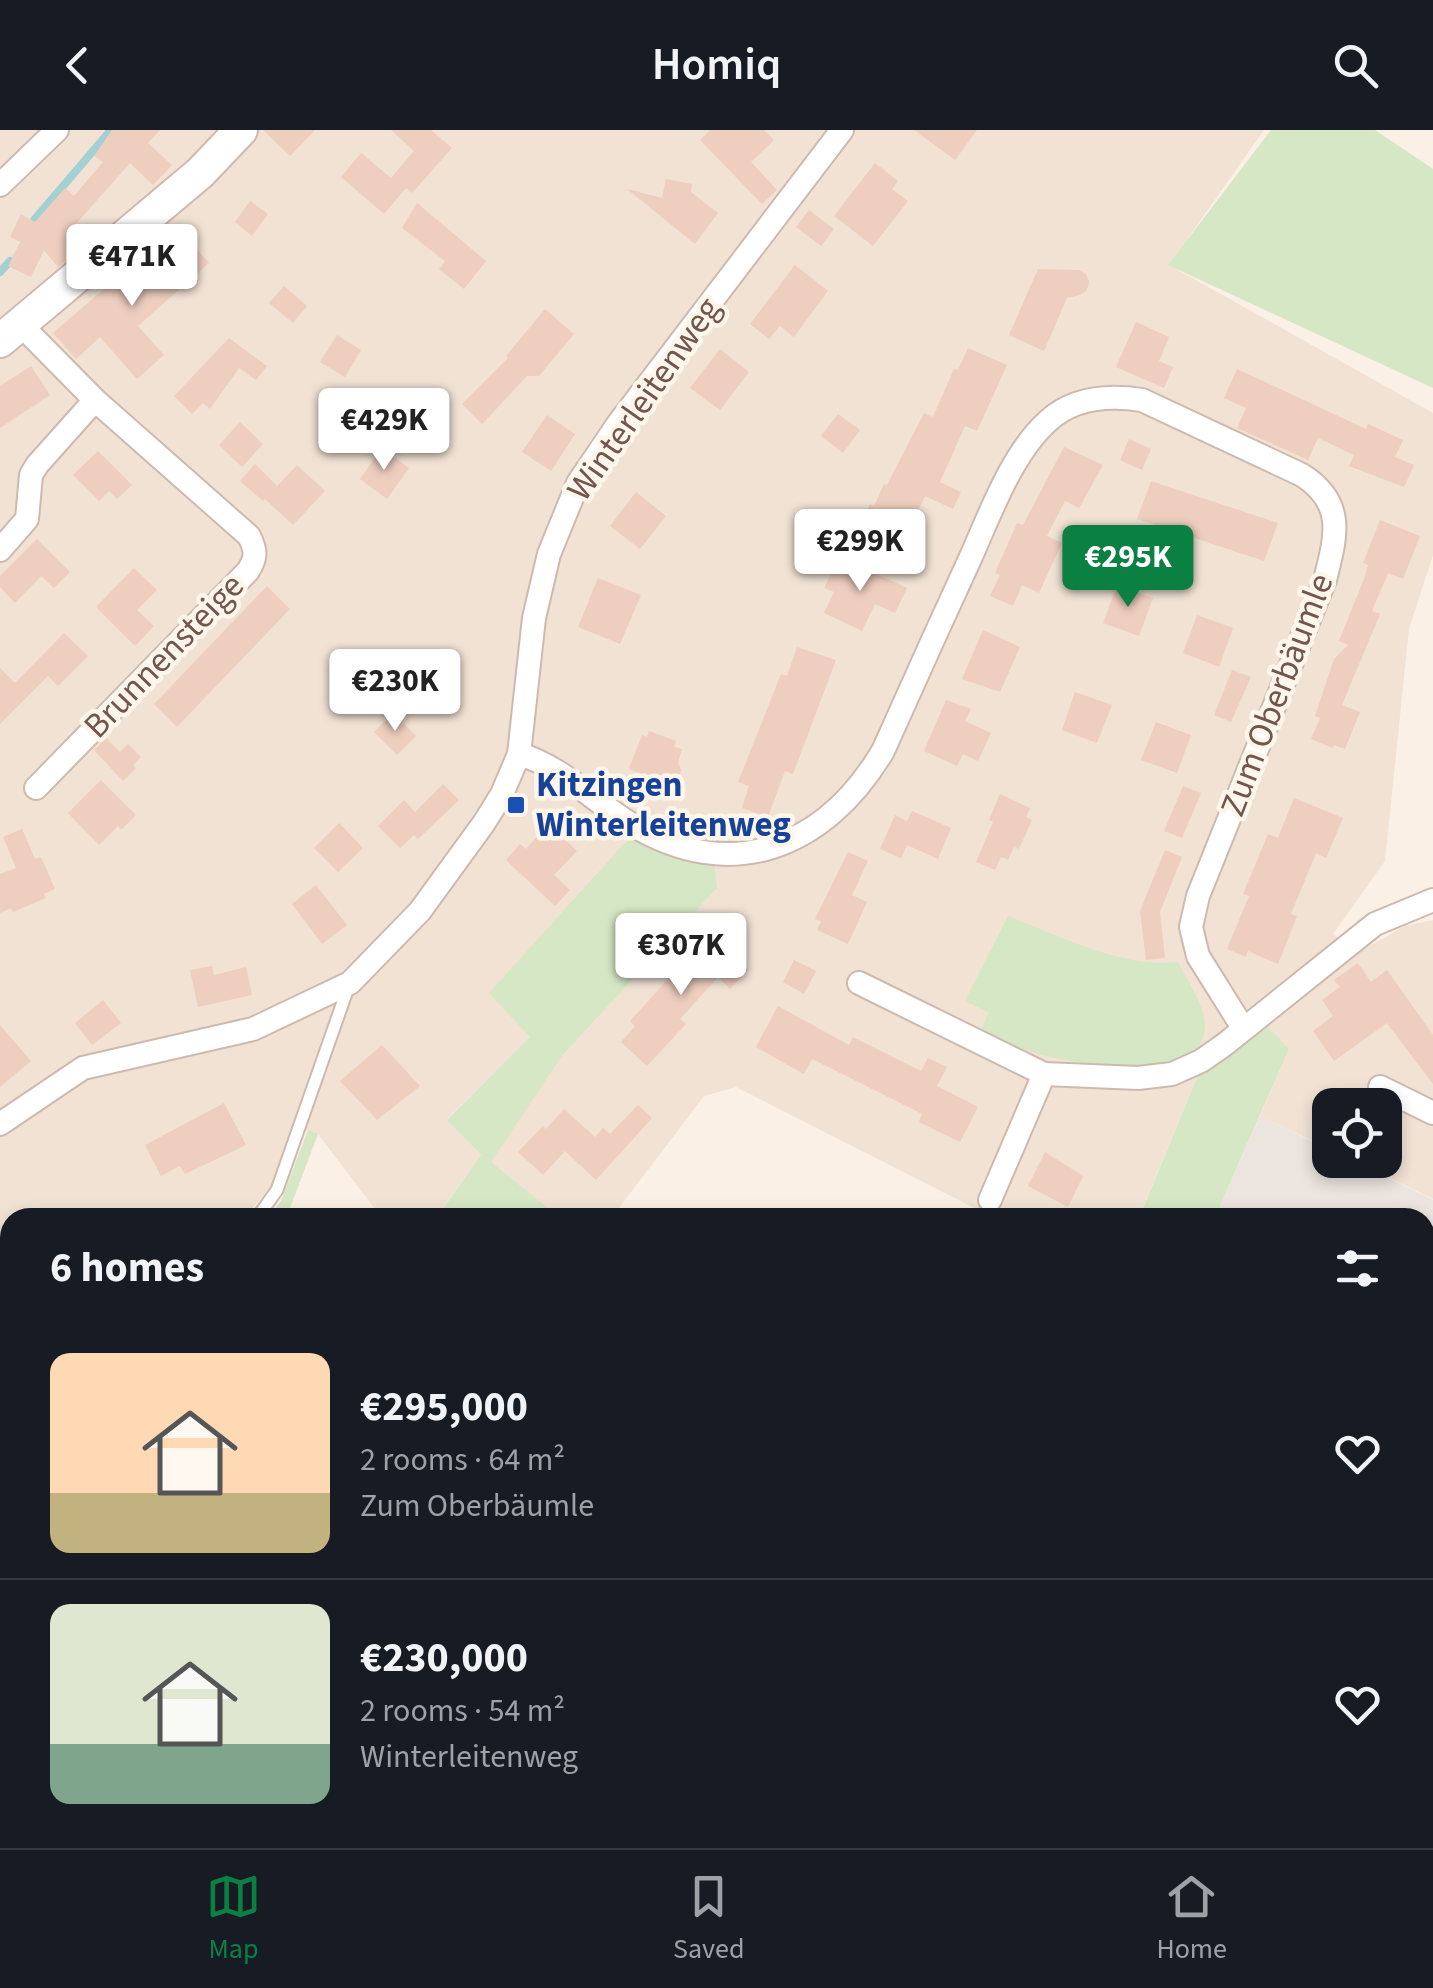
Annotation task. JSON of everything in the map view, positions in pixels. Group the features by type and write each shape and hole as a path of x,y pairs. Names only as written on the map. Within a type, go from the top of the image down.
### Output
{"main road":[{"path":"10,333 200,173 241,130"}],"street":[{"path":"0,185 57,130"},
{"name":"Winterleitenweg","path":"0,1124 83,1068 253,1030 350,982 430,896 484,823 519,754 534,618 550,554 578,483 618,424 842,130"},
{"name":"Brunnensteige","path":"10,333 96,400 249,536 256,549 255,561 36,788"},
{"name":"Zum Oberbäumle","path":"519,754 556,769 604,808 665,840 700,850 731,853 762,851 796,840 828,819 850,798 883,751 1004,482 1048,421 1093,398 1119,396 1142,400 1302,475 1317,485 1332,508 1334,544 1325,580 1198,896 1191,927 1198,956 1243,1028"},
{"path":"0,550 27,518 31,475 37,464 96,400"},
{"path":"859,983 1044,1074 1138,1078 1172,1074 1202,1060 1375,924 1433,900"},
{"path":"990,1200 1044,1074"},
{"path":"1380,1087 1433,1113"}],"lane":[{"path":"264,1208 277,1190 350,982"}],"shaded area":[{"path":"0,130 1264,130 1169,265 1433,413 1433,555 1409,629 1385,861 1333,934 1357,953 1405,926 1433,920 1433,1199 1389,1178 1402,1178 1402,1088 1312,1088 1312,1141 1260,1116 1289,1049 1203,1063 1143,1208 974,1208 736,1087 704,1096 619,1208 548,1208 490,1162 562,1056 717,888 531,1037 447,1119 481,1155 443,1208 374,1208 318,1134 294,1126 271,1187 253,1208 0,1208"},
{"path":"1260,1116 1312,1141 1312,1178 1388,1178 1433,1200 1433,1208 1219,1208"}],"green space":[{"path":"1271,130 1375,130 1433,169 1433,388 1168,265"},
{"path":"632,835 714,862 717,888 562,1056 491,1162 548,1208 443,1208 481,1155 447,1120 530,1037 489,993"},
{"path":"1008,916 1113,955 1156,963 1178,962 1202,1010 1205,1026 1200,1044 1187,1056 1168,1063 1122,1066 1051,1057 980,1032 989,1013 965,1001"},
{"path":"1262,1015 1289,1049 1219,1208 1143,1208 1203,1063"},
{"path":"308,1130 318,1134 290,1208 276,1208"}],"building":[{"path":"112,130 160,130 148,143 172,165 153,185 130,163 74,226 89,240 58,267 44,250 31,277 8,266 20,242 10,237 21,214 35,222 65,188 74,196 103,162 94,156"},
{"path":"263,130 315,130 290,156"},
{"path":"391,130 431,130 452,148 412,193 406,188 384,214 341,177 361,153 391,178 414,151"},
{"path":"710,130 764,130 774,140 751,162 777,190 762,204 700,140"},
{"path":"914,130 977,130 955,160"},
{"path":"875,163 898,181 892,189 908,201 873,246 834,216"},
{"path":"666,179 692,184 691,192 718,213 695,244 627,189 662,198"},
{"path":"250,201 268,214 252,236 235,222"},
{"path":"417,203 486,261 464,289 439,269 445,261 402,228"},
{"path":"809,210 834,229 821,246 796,227"},
{"path":"184,235 209,263 138,326 164,355 137,379 100,337 76,359 53,333 119,276 126,285"},
{"path":"795,265 828,291 794,337 780,326 769,339 750,324"},
{"path":"1038,269 1079,270 1089,282 1087,290 1067,298 1044,351 1009,335"},
{"path":"284,286 307,306 293,323 269,303"},
{"path":"545,309 574,334 539,376 527,376 482,424 462,404 508,358"},
{"path":"1136,322 1169,337 1159,361 1173,367 1164,388 1116,367"},
{"path":"337,335 361,350 345,377 320,362"},
{"path":"229,338 267,366 256,380 239,368 210,409 203,403 192,414 174,396"},
{"path":"968,348 1007,365 977,431 965,426 940,482 961,492 953,509 925,496 902,546 860,527 924,413 933,417"},
{"path":"720,349 749,372 720,410 690,388"},
{"path":"31,366 50,395 0,428 0,386"},
{"path":"1237,369 1366,429 1368,424 1403,440 1395,457 1414,465 1404,487 1349,466 1354,455 1318,438 1308,460 1237,428 1246,408 1224,398"},
{"path":"838,414 860,430 843,453 821,436"},
{"path":"547,415 575,434 551,471 522,452"},
{"path":"240,422 263,444 242,467 219,445"},
{"path":"1129,439 1151,449 1142,470 1120,460"},
{"path":"1064,447 1103,465 1079,508 1065,501 1047,536 1062,543 1039,593 1022,585 1013,606 990,596 1000,575 995,573 1017,523 1023,525"},
{"path":"382,448 409,468 387,499 360,479"},
{"path":"98,451 132,485 117,499 109,491 99,501 73,475"},
{"path":"255,464 277,486 263,501 240,481"},
{"path":"297,465 325,491 293,525 265,499"},
{"path":"1151,481 1278,523 1264,561 1137,519"},
{"path":"636,492 666,516 640,549 610,526"},
{"path":"1380,520 1420,536 1403,579 1388,573 1372,611 1380,614 1342,705 1360,712 1345,749 1334,745 1333,748 1311,739 1320,718 1315,716 1334,659 1348,645 1339,641 1364,579 1368,565 1363,563"},
{"path":"37,539 70,572 54,588 41,576 15,603 0,587 0,576"},
{"path":"839,557 907,588 895,613 875,604 862,631 824,613 834,592 824,588"},
{"path":"134,568 157,590 137,610 154,626 135,646 96,607"},
{"path":"598,578 641,595 620,644 578,627"},
{"path":"1117,585 1153,598 1139,636 1103,623"},
{"path":"267,586 290,609 177,727 154,704"},
{"path":"1197,615 1233,628 1219,667 1183,653"},
{"path":"983,630 1020,647 1000,692 962,679"},
{"path":"64,633 88,656 58,686 48,676 0,724 0,668 15,683"},
{"path":"797,647 836,660 793,774 785,771 768,817 742,808 749,786 738,782 781,674 787,676"},
{"path":"1232,670 1251,677 1231,722 1214,715"},
{"path":"1075,692 1112,705 1097,743 1062,730"},
{"path":"946,700 971,709 965,721 991,733 978,761 963,754 957,766 924,751"},
{"path":"393,713 416,736 397,755 374,732"},
{"path":"1156,722 1191,735 1177,773 1141,760"},
{"path":"649,731 676,741 674,747 682,749 676,786 629,769 642,735 647,737"},
{"path":"106,738 120,752 128,744 141,757 123,781 94,750"},
{"path":"101,780 136,815 99,845 68,813"},
{"path":"443,784 459,800 418,839 414,835 400,848 378,826 404,800 415,812"},
{"path":"1183,786 1201,793 1182,838 1164,831"},
{"path":"1000,794 1030,808 1026,817 1032,820 1019,849 1014,847 1008,860 1001,857 995,870 976,862"},
{"path":"1294,798 1343,818 1326,858 1316,853 1291,914 1297,916 1278,964 1248,951 1246,957 1227,949 1249,896 1243,894 1268,834 1278,838"},
{"path":"912,811 951,828 938,859 907,845 901,858 880,849 895,815 907,821"},
{"path":"339,823 363,848 338,872 314,848"},
{"path":"548,824 577,851 554,875 570,890 555,906 506,860 520,844 526,849"},
{"path":"22,829 35,859 41,857 55,889 44,894 46,898 13,912 11,908 0,913 0,874 16,868 3,837"},
{"path":"1165,850 1182,857 1160,912 1165,958 1146,960 1140,911"},
{"path":"848,852 868,861 852,895 867,902 848,944 817,930 821,921 815,919"},
{"path":"316,885 347,925 322,944 292,904"},
{"path":"710,933 749,969 730,989 718,977 680,1019 686,1024 647,1066 621,1042 635,1026 630,1021"},
{"path":"794,960 816,971 804,994 783,982"},
{"path":"1358,963 1371,982 1387,970 1433,1035 1433,1084 1387,1023 1334,1061 1313,1031 1333,1016 1322,1000 1340,987 1334,980"},
{"path":"212,966 214,975 246,967 252,995 198,1007 190,970"},
{"path":"103,1000 121,1023 92,1045 75,1023"},
{"path":"778,1006 849,1045 853,1037 921,1071 928,1058 947,1067 937,1086 978,1107 960,1142 919,1122 922,1114 812,1059 804,1074 756,1047"},
{"path":"0,1025 31,1061 0,1087"},
{"path":"382,1045 420,1086 377,1120 340,1081"},
{"path":"224,1103 246,1145 185,1174 180,1166 161,1176 145,1145"},
{"path":"638,1105 652,1118 596,1180 565,1151 543,1175 518,1152 564,1109 595,1137 603,1128 610,1134"},
{"path":"1045,1152 1083,1176 1068,1207 1028,1186"}],"waterway":[{"path":"34,220 111,130"},
{"path":"0,272 10,261"}],"place":[{"name":"Kitzingen Winterleitenweg","path":"516,805"}]}
